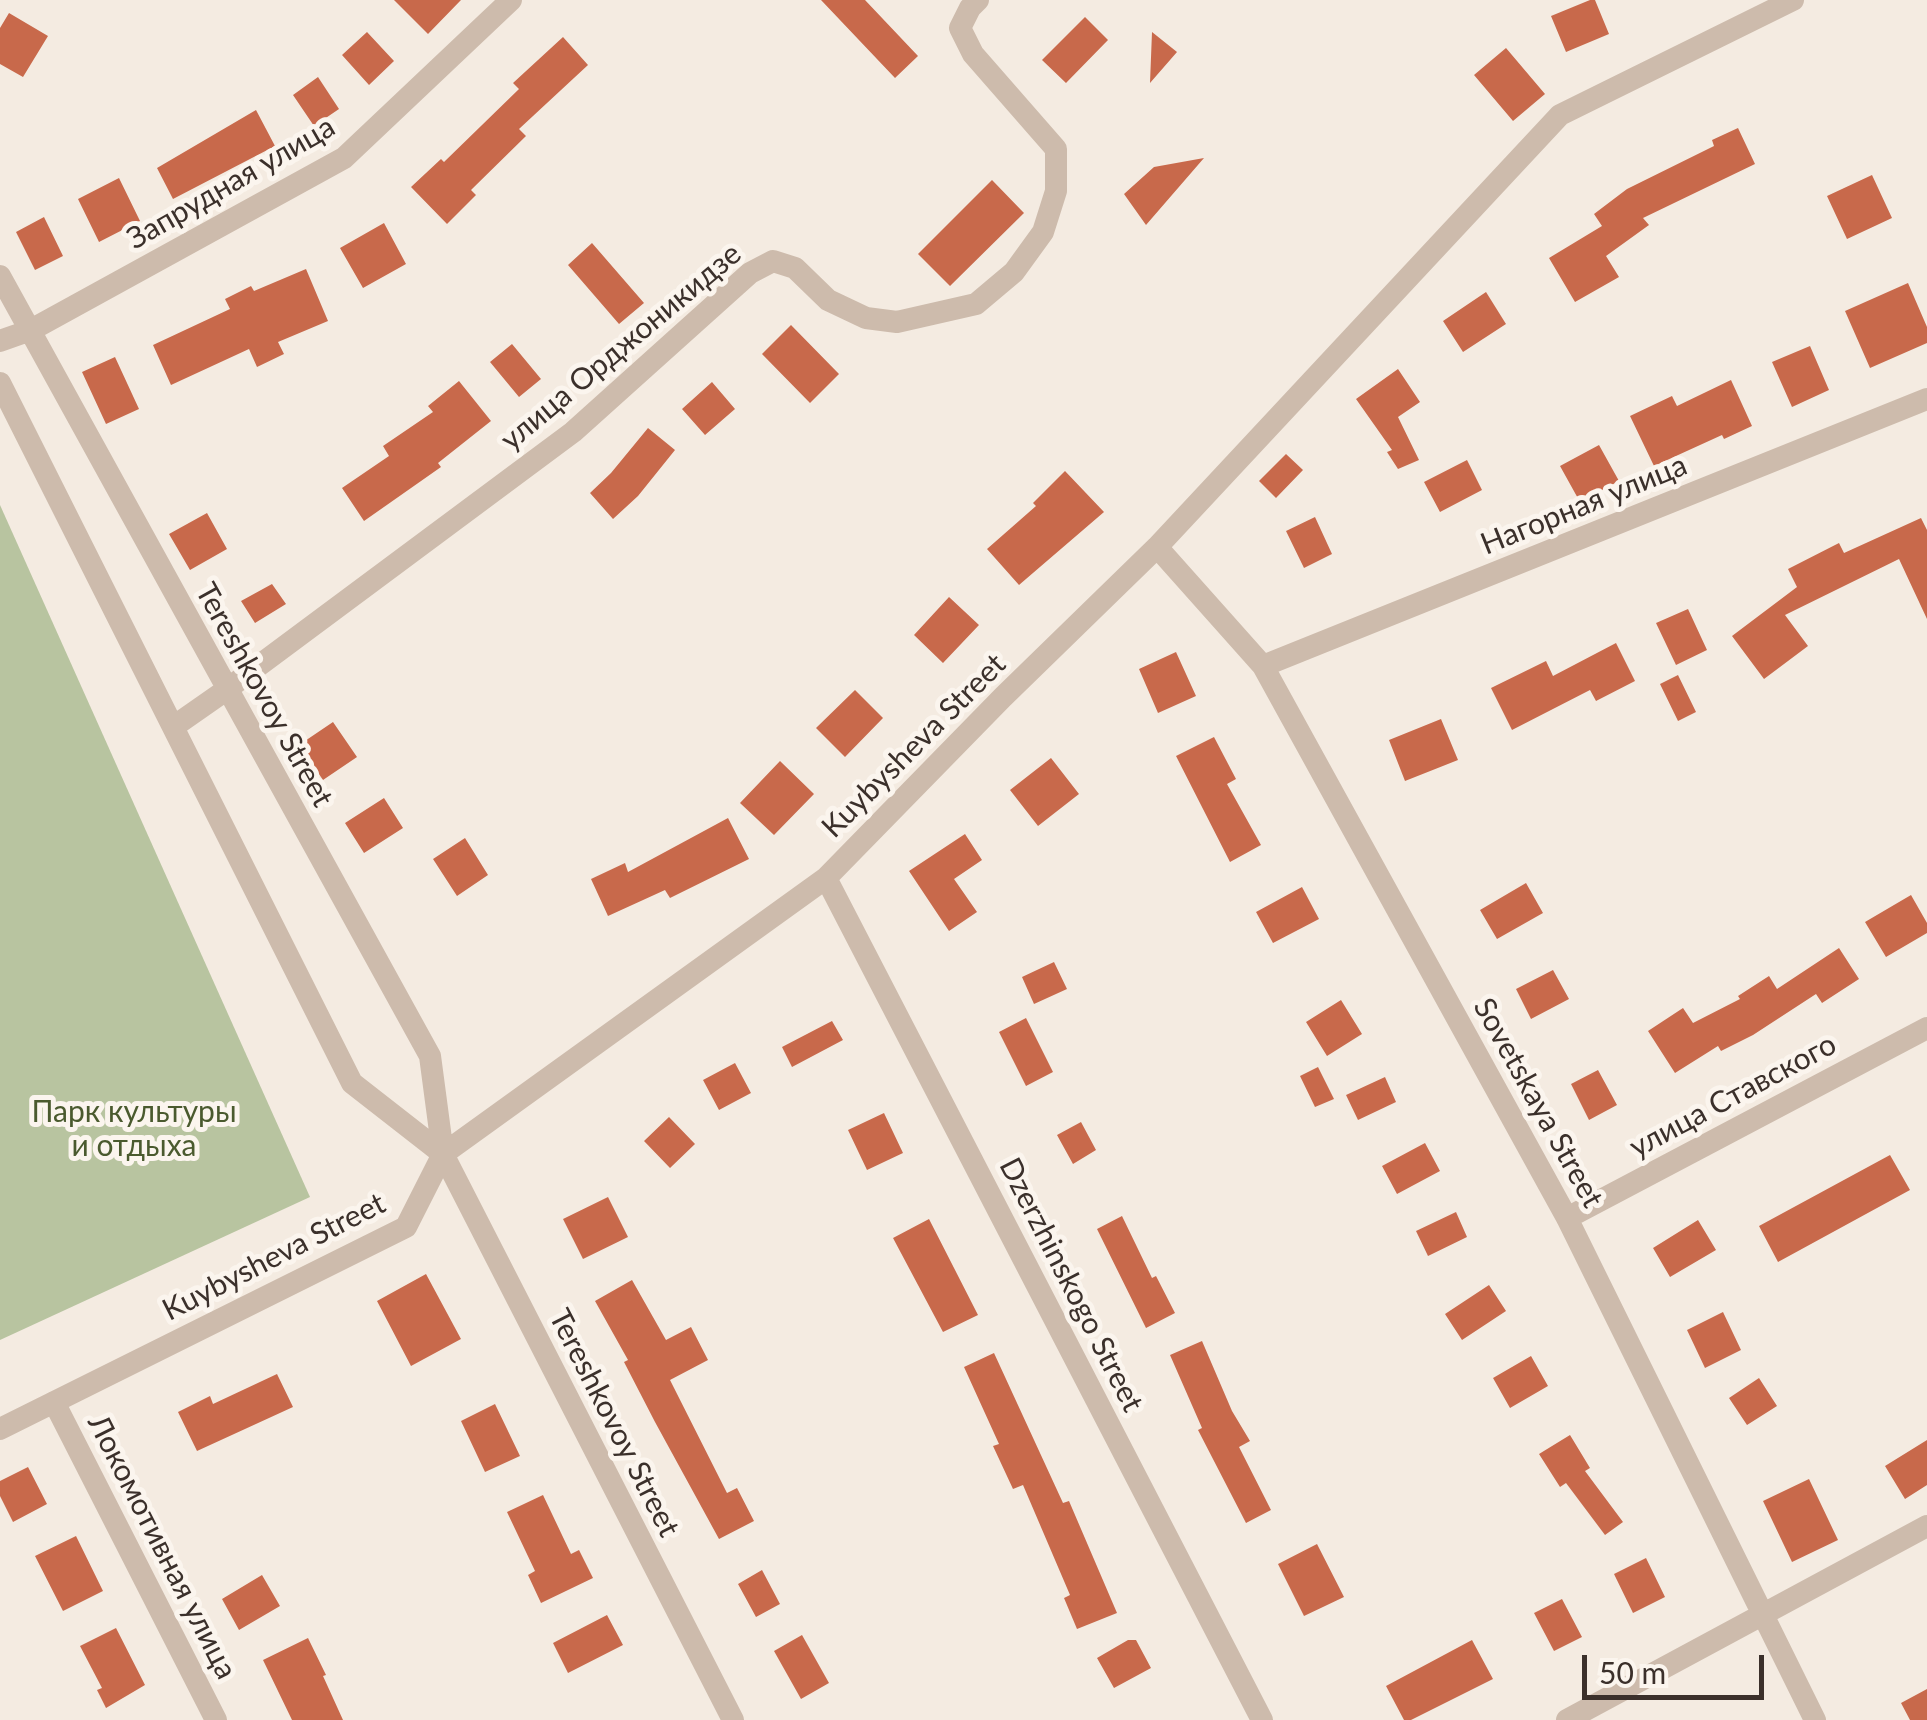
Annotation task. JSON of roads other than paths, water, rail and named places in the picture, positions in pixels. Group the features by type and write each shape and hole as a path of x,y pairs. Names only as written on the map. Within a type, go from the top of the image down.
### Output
{"street":[{"name":"Запрудная улица","path":"0,341 31,330 344,158 510,0"},
{"name":"улица Орджоникидзе","path":"172,726 573,432 750,272 773,260 795,268 828,300 866,318 897,322 976,304 1014,272 1043,232 1056,192 1056,149 972,54 960,28 978,0"},
{"name":"Kuybysheva Street","path":"0,1429 406,1227 443,1154 826,878 1157,547 1560,115 1793,0"},
{"name":"Tereshkovoy Street","path":"0,276 430,1056 443,1154 732,1720"},
{"name":"Tereshkovoy Street","path":"0,383 352,1083 443,1154"},
{"name":"Нагорная улица","path":"1263,666 1927,399"},
{"name":"Sovetskaya Street","path":"1157,547 1263,666 1568,1218 1816,1720"},
{"name":"Dzerzhinskogo Street","path":"826,878 1262,1720"},
{"name":"улица Ставского","path":"1568,1218 1927,1028"},
{"name":"Локомотивная улица","path":"54,1402 216,1720"},
{"path":"1568,1720 1927,1526"}],"park label":[{"name":"Парк культуры и отдыха","path":"134,1129"}]}
